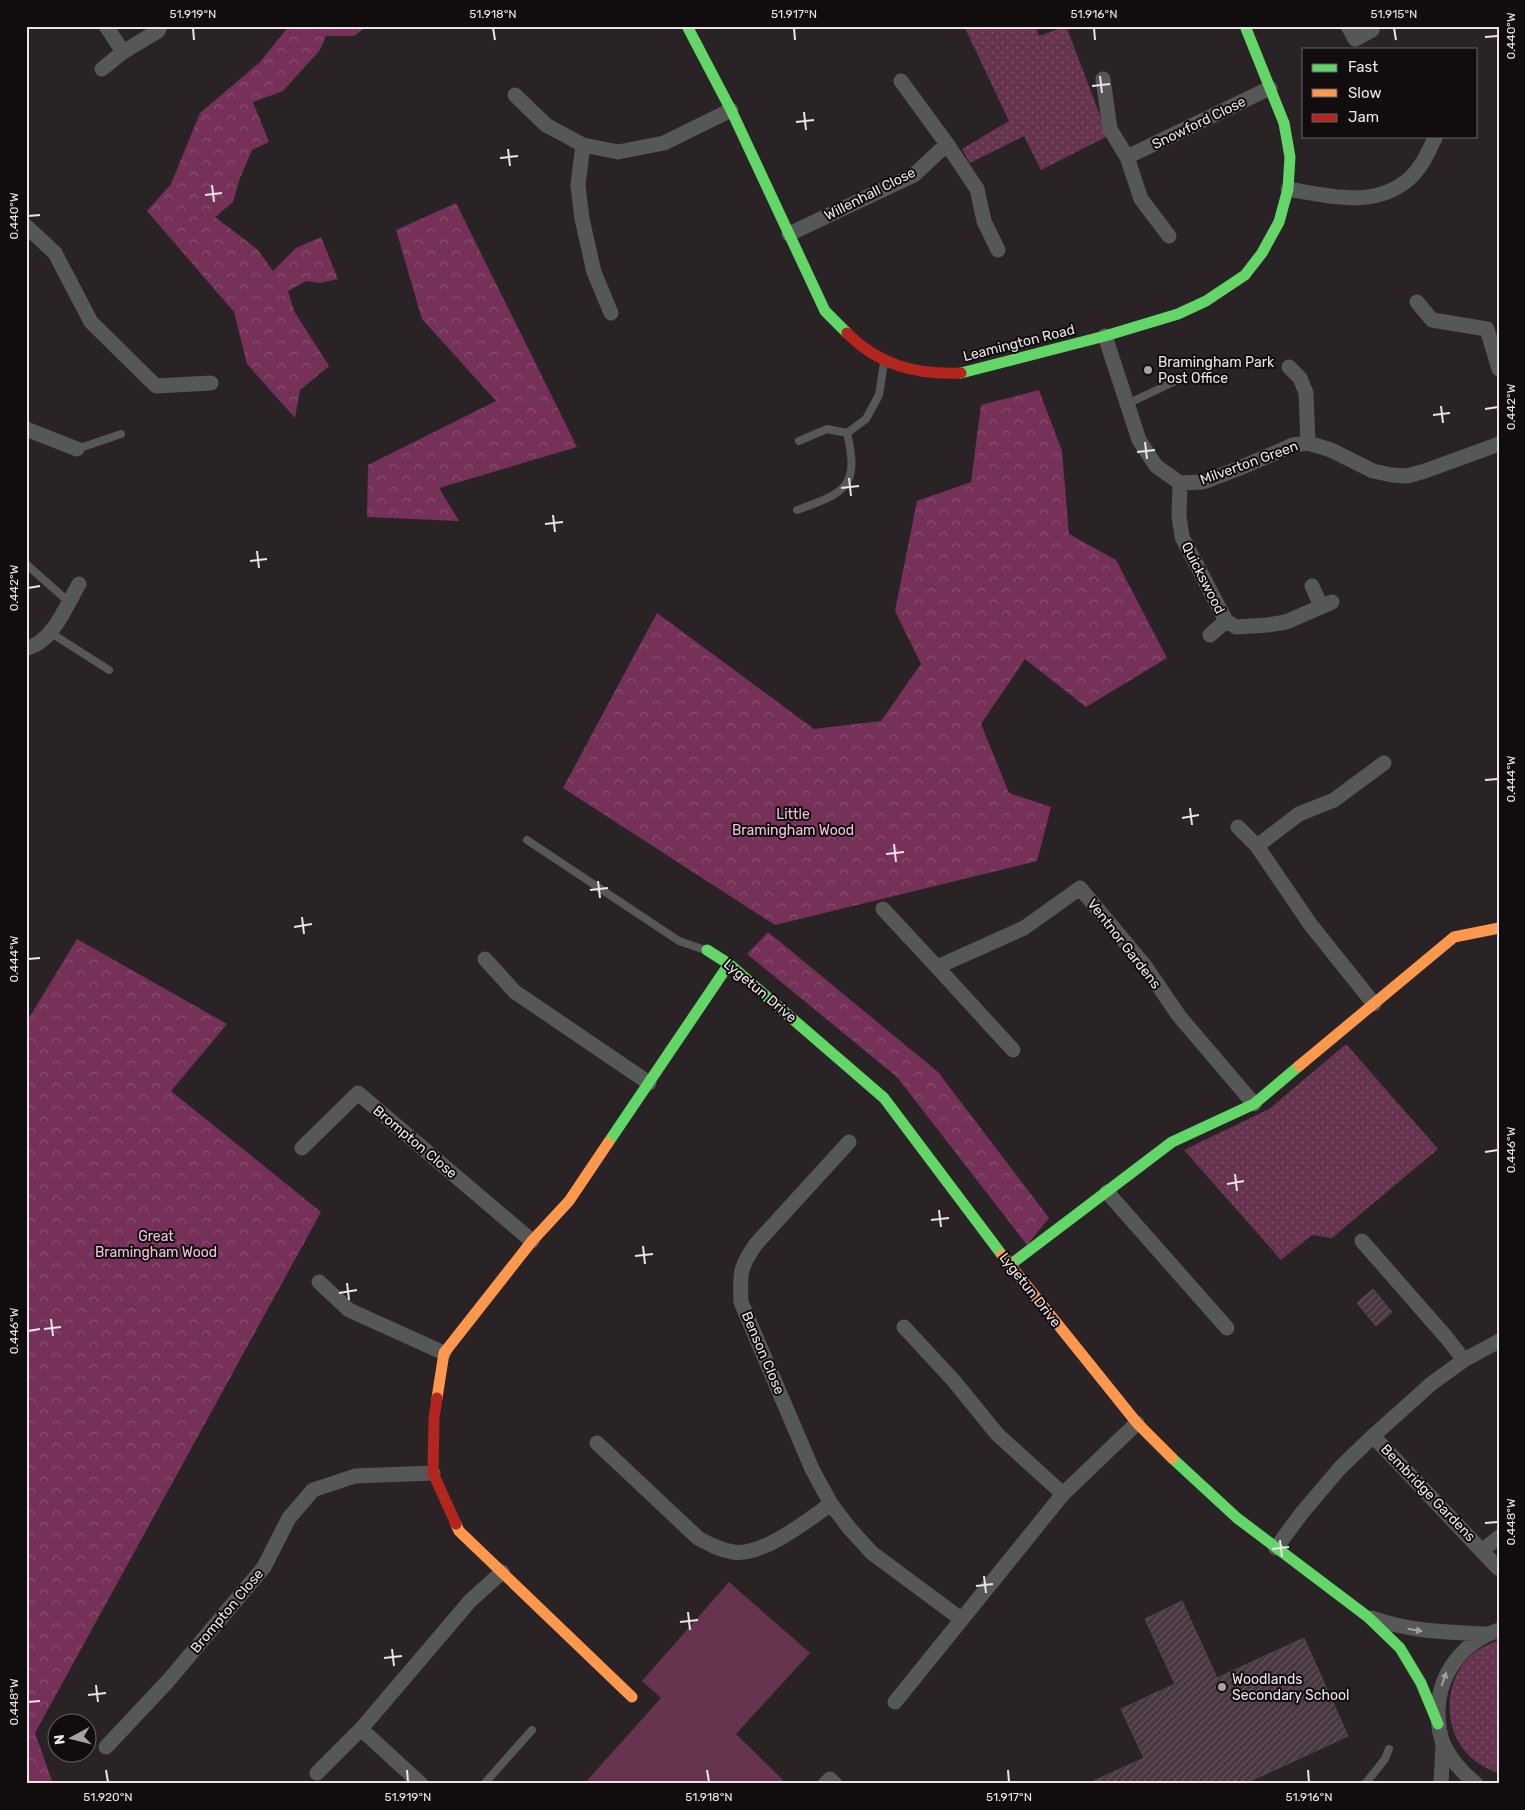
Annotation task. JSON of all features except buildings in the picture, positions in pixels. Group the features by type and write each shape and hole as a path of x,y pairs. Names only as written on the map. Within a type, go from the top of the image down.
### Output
{"street":[{"path":"106,26 123,52"},
{"path":"102,69 123,52 158,31 160,26"},
{"name":"Leamington Road","path":"687,26 731,110 825,311 858,344 884,361 916,371 941,374 966,373 1105,336 1178,314 1206,301 1245,275 1262,253 1279,222 1288,189 1290,157 1284,124 1245,26"},
{"path":"1348,26 1355,39 1376,28"},
{"path":"1103,79 1110,128 1127,157 1140,199 1169,236"},
{"path":"901,81 977,189 984,221 998,250"},
{"name":"Snowford Close","path":"1127,157 1270,88"},
{"path":"515,95 546,125 583,144 618,152 664,143 731,110"},
{"path":"1288,189 1346,198 1370,197 1391,190 1411,178 1422,163 1435,138"},
{"path":"583,144 578,185 582,219 594,272 610,313"},
{"name":"Willenhall Close","path":"789,234 914,174 947,144"},
{"path":"26,226 55,253 91,322 156,386 211,383"},
{"path":"1416,302 1432,320 1488,329 1499,369"},
{"name":"Milverton Green","path":"1105,336 1138,440 1156,466 1180,483 1203,482 1293,445 1308,443 1332,450 1373,471 1407,476 1425,472 1499,444"},
{"name":"Milverton Green","path":"1289,367 1300,378 1306,392 1308,443"},
{"path":"26,429 77,449"},
{"name":"Quickswood","path":"1180,483 1178,516 1182,537 1226,621 1236,626 1268,625 1286,622 1326,604 1312,586"},
{"path":"26,648 31,647 51,633 79,584"},
{"path":"1210,635 1226,621"},
{"path":"1257,846 1299,814 1334,800 1384,763"},
{"path":"1238,828 1257,846 1310,924 1374,1004"},
{"name":"Ventnor Gardens","path":"936,967 1024,928 1080,888 1145,966 1179,1016 1254,1104"},
{"path":"883,909 1013,1050"},
{"path":"1010,1265 1172,1142 1254,1104 1454,936 1499,928"},
{"name":"Lygetun Drive","path":"707,950 730,964 884,1098 1010,1265 1137,1423 1188,1474 1223,1505 1276,1548 1368,1617 1400,1648 1421,1683 1438,1724"},
{"path":"485,958 515,992 649,1083"},
{"path":"632,1697 459,1531 433,1472 434,1418 444,1353 532,1241 569,1201 730,964"},
{"name":"Brompton Close","path":"302,1148 358,1093 532,1241"},
{"name":"Benson Close","path":"849,1142 756,1244 743,1263 740,1282 741,1302 812,1469 831,1504 850,1530 872,1553 961,1619"},
{"path":"1107,1192 1227,1328"},
{"path":"1362,1241 1464,1360"},
{"path":"319,1282 349,1310 444,1353"},
{"path":"904,1327 954,1381 998,1434 1063,1494"},
{"name":"Bembridge Gardens","path":"1276,1548 1301,1514 1340,1468 1374,1436 1431,1384 1464,1360 1499,1341"},
{"path":"895,1702 1063,1494 1137,1423"},
{"name":"Bembridge Gardens","path":"1374,1436 1498,1568"},
{"path":"597,1443 698,1538 717,1548 736,1553 760,1548 782,1538 831,1504"},
{"name":"Brompton Close","path":"106,1747 168,1681 264,1567 289,1518 313,1490 355,1476 433,1472"},
{"name":"Bembridge Gardens","path":"1483,1550 1499,1537"},
{"path":"317,1773 361,1729 470,1601 502,1572"},
{"path":"1368,1617 1402,1628 1428,1632 1493,1632"},
{"path":"1476,1784 1456,1766 1443,1744 1438,1724 1438,1697 1447,1671 1464,1649 1493,1632"},
{"path":"361,1729 421,1784"},
{"path":"1441,1784 1443,1744"},
{"path":"825,1784 830,1779 835,1784"}],"lane":[{"path":"799,441 827,429 847,433 866,418 879,395 884,361"},
{"path":"1127,404 1182,378"},
{"path":"797,510 822,502 844,489 852,472 851,450 847,433"},
{"path":"77,449 122,434"},
{"path":"26,564 69,602"},
{"path":"51,633 109,670"},
{"path":"527,840 679,941 707,950"},
{"path":"484,1784 532,1730"},
{"path":"1365,1784 1385,1759 1389,1749"}],"shaded area":[{"path":"964,26 1035,26 1039,36 1066,26 1108,136 1041,170 1024,136 970,163 962,149 1009,121"},
{"path":"1346,1044 1438,1149 1332,1238 1312,1235 1281,1260 1184,1150 1269,1109"},
{"path":"729,1582 810,1653 736,1734 787,1784 584,1784 661,1698 642,1681"},
{"path":"1499,1640 1499,1774 1476,1761 1464,1750 1456,1738 1450,1710 1450,1696 1460,1669 1469,1657 1481,1648"}],"green space":[{"path":"289,26 367,26 354,36 326,36 320,50 283,91 253,102 269,142 252,150 240,178 233,202 215,217 257,249 273,271 296,248 321,237 338,279 320,283 306,281 288,291 294,311 329,366 300,390 295,418 247,364 234,312 147,211 171,184 200,113 260,62"},
{"path":"456,203 577,447 439,488 459,521 367,517 368,465 496,401 422,319 396,230"},
{"name":"Little Bramingham Wood","path":"1039,390 1062,451 1069,534 1116,560 1167,658 1086,707 1025,659 981,724 1009,793 1051,807 1037,861 775,925 563,788 657,613 814,729 881,721 921,664 895,611 917,501 971,482 981,405"},
{"path":"768,932 938,1072 1049,1218 1027,1245 897,1077 747,954"},
{"name":"Great Bramingham Wood","path":"77,939 227,1024 171,1091 321,1212 35,1733 53,1784 26,1784 26,1023"}],"traffic: fast":[{"path":"687,26 731,110 825,311 847,333"},
{"path":"961,373 1105,336 1178,314 1206,301 1245,275 1262,253 1279,222 1288,189 1290,157 1284,123 1245,26"},
{"path":"707,950 729,964 884,1098 1002,1255"},
{"path":"608,1143 729,964"},
{"path":"1010,1265 1172,1142 1254,1104 1299,1066"},
{"path":"1172,1458 1237,1518 1368,1617 1400,1648 1421,1683 1438,1724"}],"traffic: slow":[{"path":"1299,1066 1454,937 1499,928"},
{"path":"437,1398 444,1353 532,1241 569,1201 608,1143"},
{"path":"1002,1255 1137,1423 1172,1458"},
{"path":"456,1524 459,1531 632,1697"}],"traffic: jam":[{"path":"847,333 872,353 899,366 929,372 961,373"},
{"path":"437,1398 434,1418 433,1473 456,1524"}],"place":[{"name":"Bramingham Park Post Office","path":"1148,370"},
{"name":"Woodlands Secondary School","path":"1222,1687"}]}
